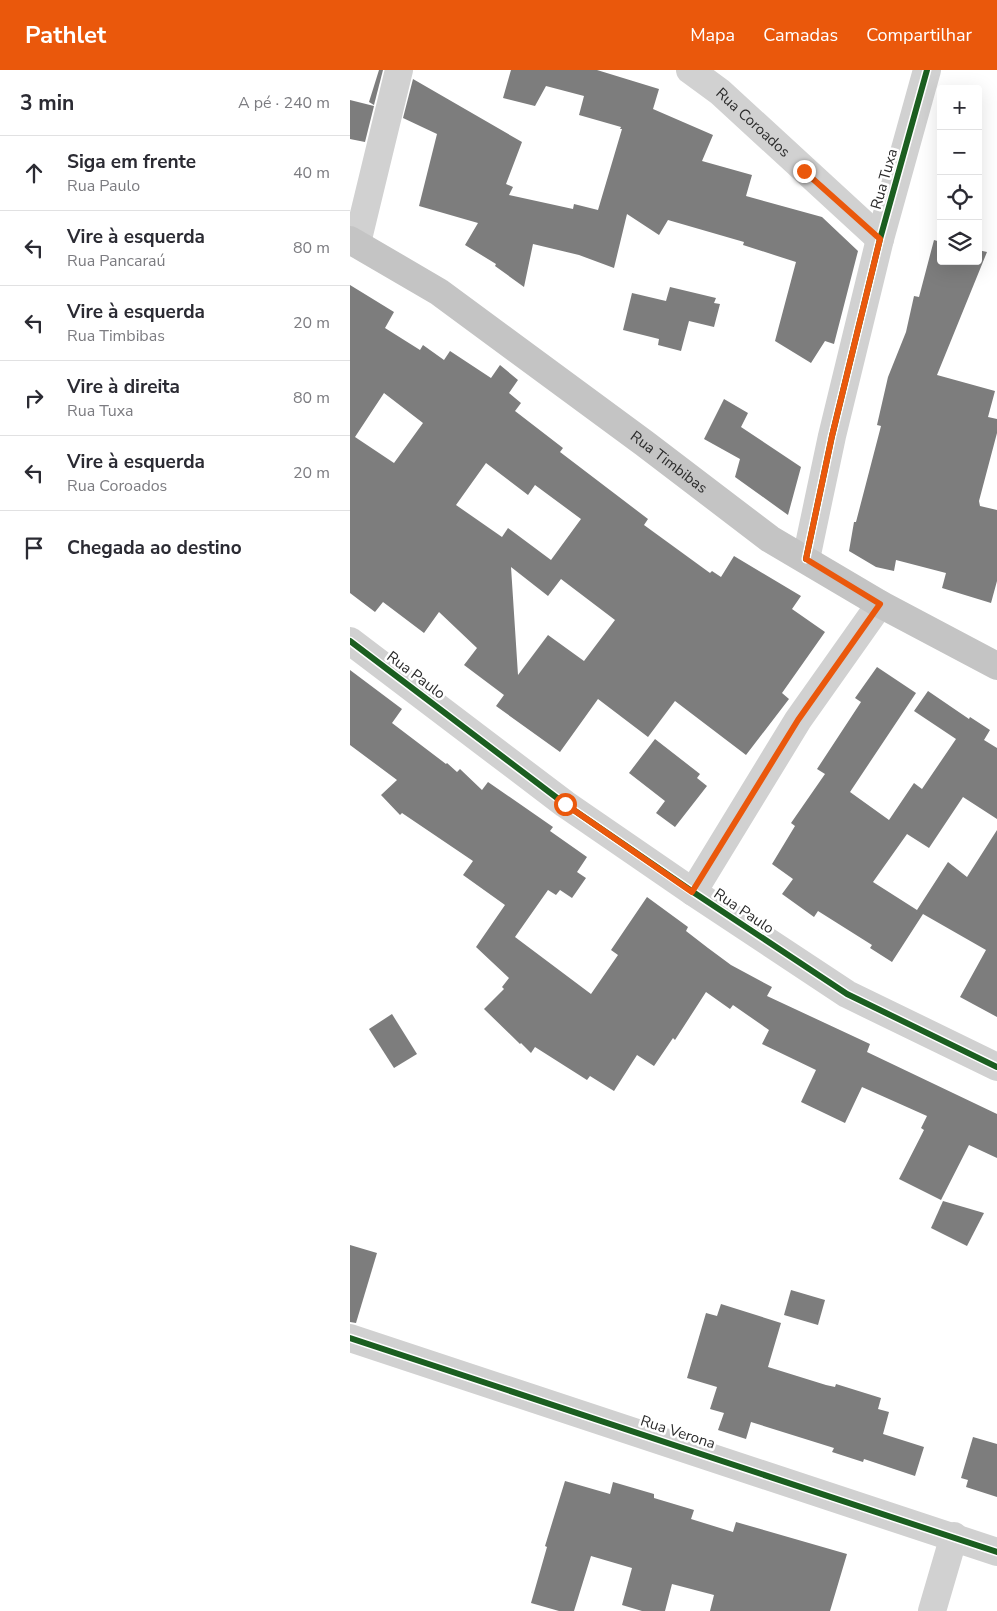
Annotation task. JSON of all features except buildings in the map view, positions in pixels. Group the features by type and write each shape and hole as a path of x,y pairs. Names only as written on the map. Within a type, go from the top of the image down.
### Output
{"main road":[{"name":"Rua Timbibas","path":"353,242 439,292 644,443 770,539 880,604 997,666"}],"street":[{"path":"353,242 399,70"},
{"name":"Rua Coroados","path":"690,70 720,92 880,239"},
{"name":"Rua Tuxa","path":"806,559 832,436 880,239 927,70"},
{"path":"692,892 798,720 880,604"},
{"name":"Rua Paulo","path":"350,641 565,804 692,892 847,994 997,1067"},
{"name":"Rua Verona","path":"350,1338 954,1536 997,1552"},
{"path":"932,1611 954,1536"}],"cycle path":[{"path":"806,559 832,436 880,239 927,70"},
{"path":"350,641 565,804 847,994 997,1067"},
{"path":"350,1338 997,1552"}],"route":[{"path":"565,804 692,892 798,720 880,604 806,559 832,436 880,239 804,171"}]}
